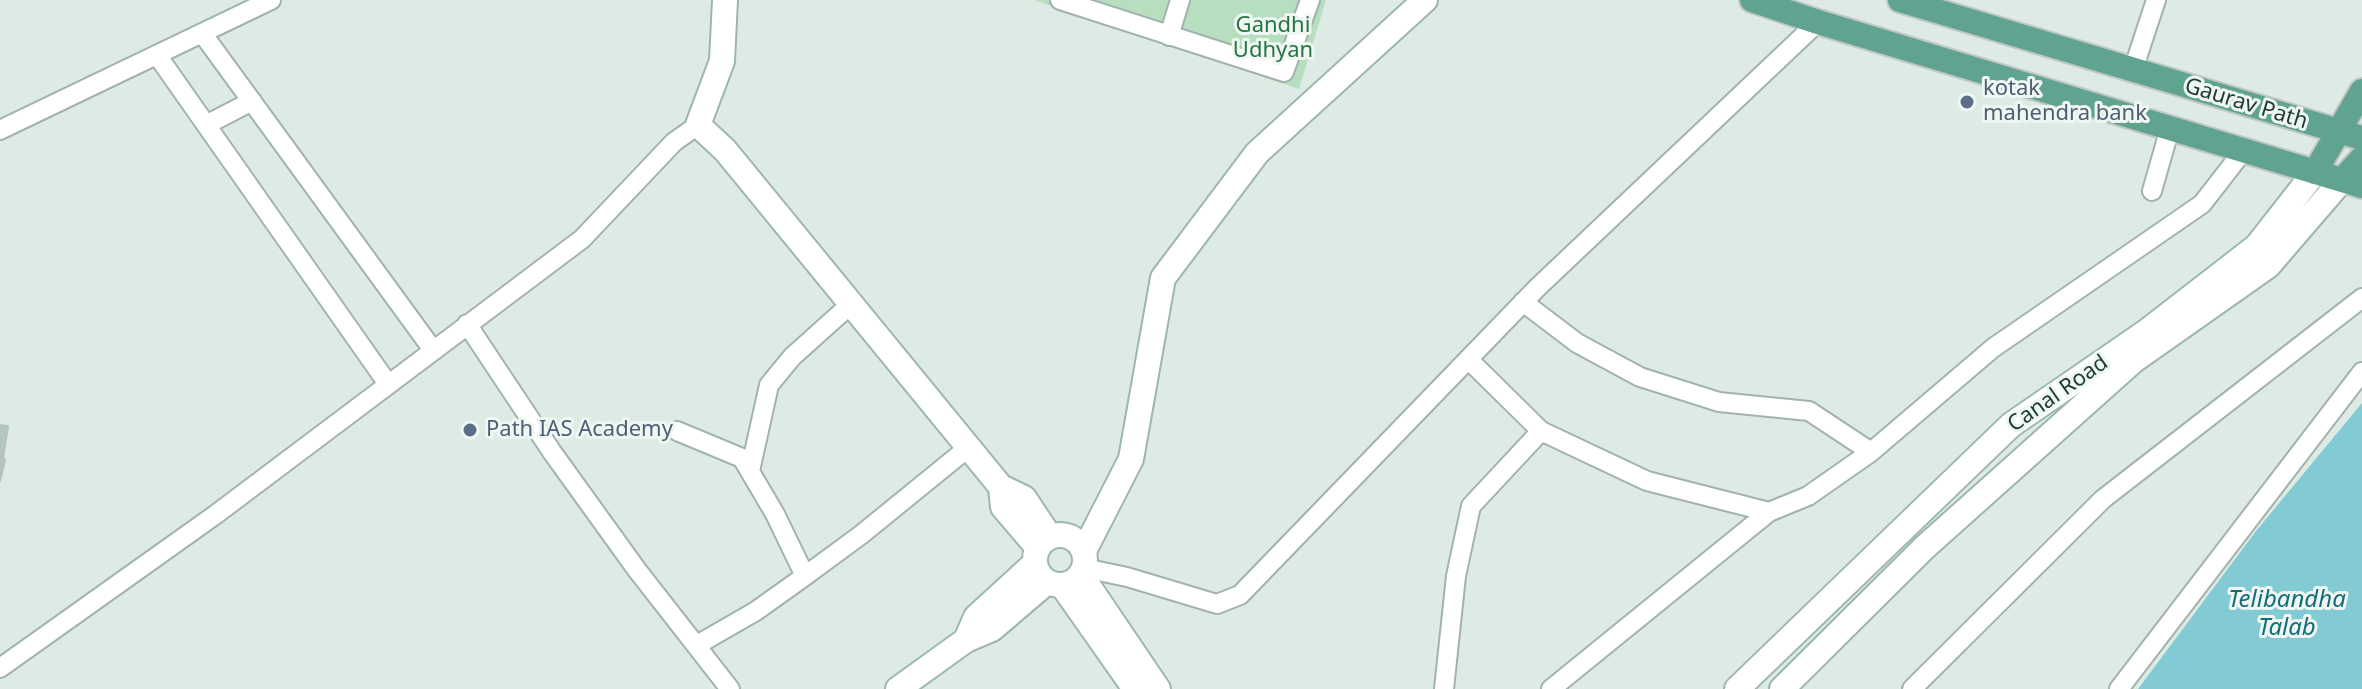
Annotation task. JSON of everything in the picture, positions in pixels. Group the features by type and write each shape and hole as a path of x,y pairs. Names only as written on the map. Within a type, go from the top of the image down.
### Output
{"main road":[{"path":"1752,0 2352,183 2362,158"},
{"name":"Gaurav Path","path":"1900,0 2362,138"},
{"name":"Canal Road","path":"2315,172 2362,91"}],"street":[{"path":"0,130 271,0"},
{"path":"0,668 215,515 582,239 674,142 698,125 722,61 725,0"},
{"path":"1060,0 1284,72 1310,0"},
{"path":"1169,36 1180,0"},
{"path":"1062,561 1120,455 1151,278 1245,155 1295,104 1412,0"},
{"path":"898,689 966,640 976,617 1062,561 1131,459 1163,278 1257,153 1425,0"},
{"path":"2133,70 2156,0"},
{"path":"1062,561 1217,604 1240,595 1523,302 1818,22"},
{"path":"202,33 433,350"},
{"path":"157,55 388,384"},
{"path":"206,125 252,101"},
{"path":"698,125 725,150 1001,487 1024,498 1135,689"},
{"path":"2152,191 2170,128"},
{"path":"1551,689 1769,512 1808,496 1871,452 1993,348 2202,204 2244,150"},
{"name":"Canal Road","path":"1737,689 2011,425 2146,332 2257,246 2315,172"},
{"name":"Canal Road","path":"1782,689 1925,547 2133,361 2268,266 2352,183"},
{"path":"1912,689 2103,499 2362,298"},
{"path":"1523,302 1577,343 1640,377 1719,402 1809,411 1871,452"},
{"path":"750,471 769,385 792,357 851,304"},
{"path":"467,324 552,452 637,570 730,689"},
{"path":"1468,359 1541,431 1647,481 1769,512"},
{"path":"2119,689 2362,372"},
{"path":"677,431 742,458 775,514 805,576"},
{"path":"1444,689 1456,576 1471,506 1541,431"},
{"path":"697,645 756,611 805,576 969,447"},
{"path":"1062,561 1158,689"}],"green space":[{"name":"Gandhi Udhyan","path":"1034,0 1326,0 1299,89"}],"water":[{"name":"Telibandha Talab","path":"2362,403 2362,689 2138,689 2256,531"}],"building":[{"path":"0,425 8,426 0,481"}],"place":[{"name":"kotak mahendra bank","path":"1967,102"},
{"name":"Path IAS Academy","path":"470,430"}]}
